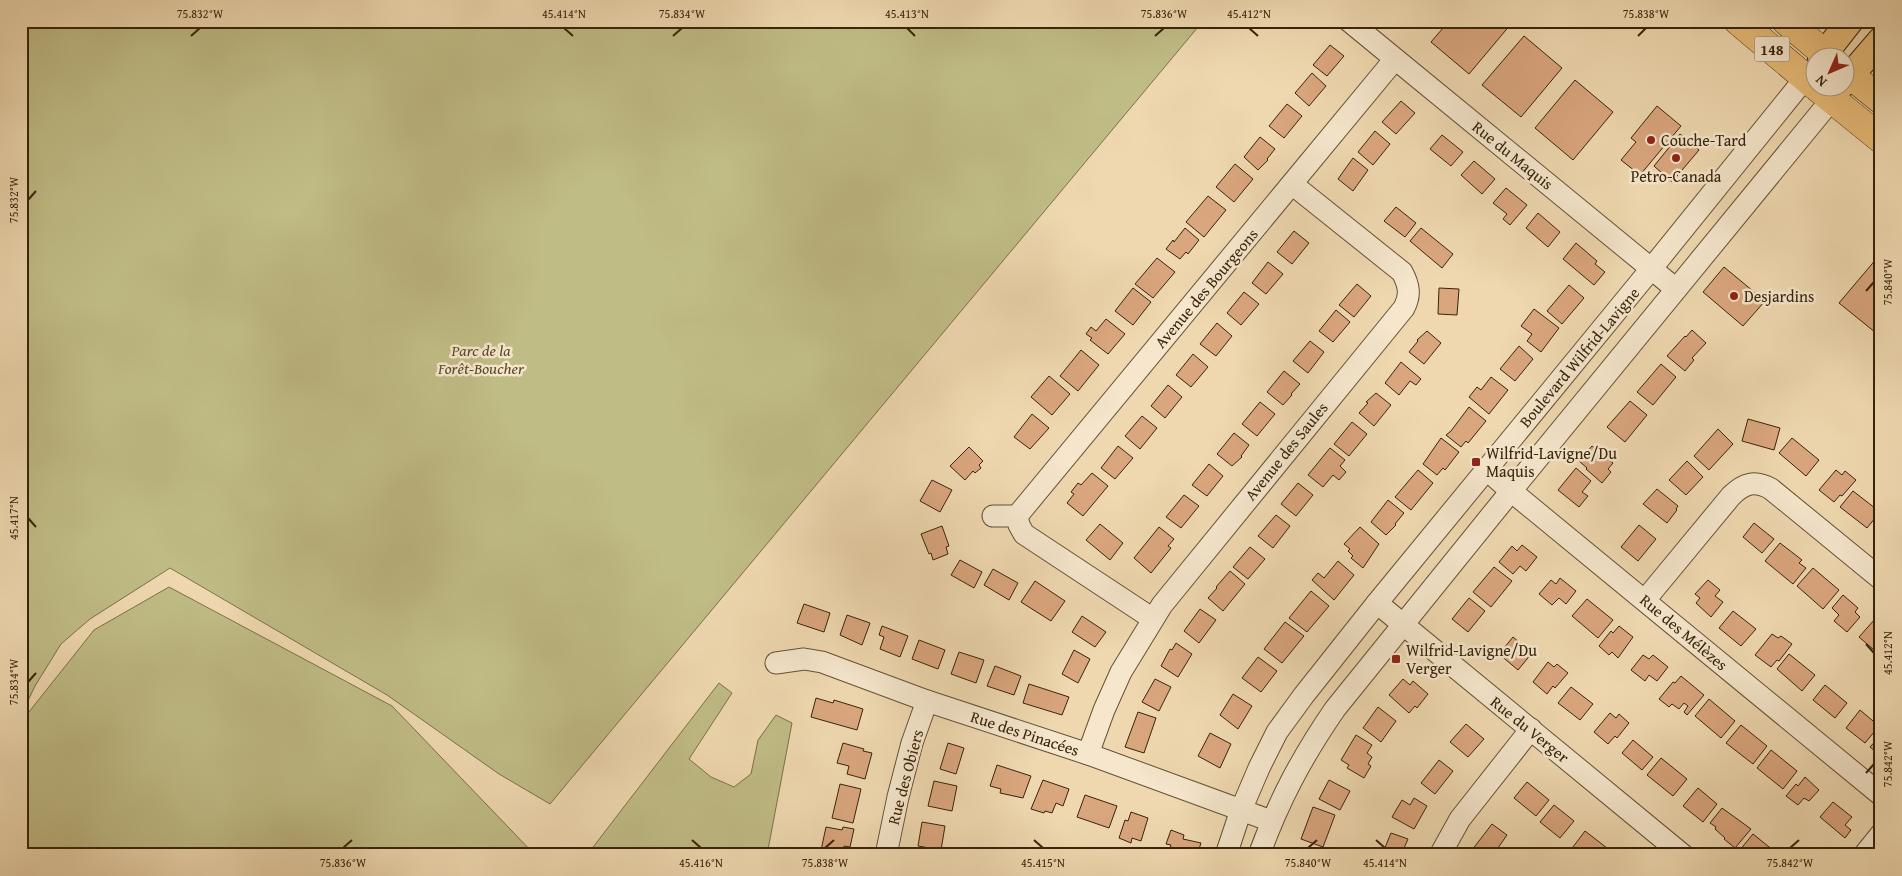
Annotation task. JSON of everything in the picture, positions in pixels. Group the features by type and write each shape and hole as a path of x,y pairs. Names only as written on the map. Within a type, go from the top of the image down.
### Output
{"highway":[{"name":"148","path":"1738,21 1804,61"},
{"name":"148","path":"1786,21 1807,48"},
{"name":"148","path":"1854,87 1881,100"},
{"name":"148","path":"1847,98 1881,139"}],"main road":[{"name":"Boulevard Wilfrid-Lavigne","path":"1839,48 1850,21"},
{"name":"Boulevard Wilfrid-Lavigne","path":"1854,58 1881,40"}],"street":[{"name":"Rue du Maquis","path":"1349,21 1676,289"},
{"name":"Avenue des Bourgeons","path":"1017,516 1396,59"},
{"name":"Boulevard Wilfrid-Lavigne","path":"1226,855 1241,810 1277,732 1304,694 1651,269 1807,98"},
{"name":"Boulevard Wilfrid-Lavigne","path":"1259,855 1271,821 1287,787 1309,747 1335,709 1676,289 1812,98"},
{"name":"Avenue des Saules","path":"1088,754 1104,710 1121,672 1153,619 1178,583 1398,316 1409,300 1407,281 1402,272 1292,184"},
{"name":"Rue des Mélèzes","path":"1486,469 1881,795"},
{"path":"1645,600 1731,496 1746,484 1754,483 1762,484 1771,489 1881,579"},
{"path":"993,516 1017,516 1024,534 1153,619"},
{"name":"Rue du Verger","path":"1377,603 1684,855"},
{"name":"Rue des Pinacées","path":"776,663 804,659 822,662 927,700 1088,754 1271,821"},
{"name":"Rue des Obiers","path":"886,855 912,743 927,700"},
{"path":"1440,855 1460,819 1531,730"},
{"path":"1864,855 1881,834"}],"green space":[{"name":"Parc de la Forêt-Boucher","path":"21,21 1203,21 550,804 499,774 387,695 170,568 90,619 61,644 35,686 21,715"},
{"path":"169,587 392,706 535,855 21,855 21,722 94,630"},
{"path":"719,683 732,693 689,759 711,777 734,787 751,774 758,740 776,715 792,723 767,855 587,855"}],"building":[{"path":"1449,21 1507,21 1511,24 1469,74 1431,42"},
{"path":"1524,36 1562,68 1521,117 1482,85"},
{"path":"1330,45 1344,56 1327,76 1313,65"},
{"path":"1312,73 1326,86 1309,106 1295,93"},
{"path":"1575,80 1613,112 1573,160 1535,128"},
{"path":"1401,101 1415,113 1396,134 1382,122"},
{"path":"1287,104 1302,116 1284,138 1269,126"},
{"name":"Couche-Tard","path":"1657,106 1681,126 1640,175 1621,160 1636,142 1631,138"},
{"path":"1375,131 1390,144 1373,165 1358,152"},
{"name":"Petro-Canada","path":"1680,134 1699,150 1672,182 1654,166"},
{"path":"1442,135 1463,152 1451,166 1430,149"},
{"path":"1260,137 1275,149 1258,170 1244,157"},
{"path":"1353,158 1368,170 1353,191 1338,179"},
{"path":"1474,161 1495,179 1482,194 1461,175"},
{"path":"1235,164 1253,179 1234,202 1216,187"},
{"path":"1506,188 1527,205 1510,225 1503,219 1507,214 1493,203"},
{"path":"1208,196 1226,210 1204,237 1186,222"},
{"path":"1396,207 1416,223 1405,237 1384,221"},
{"path":"1538,213 1560,232 1548,247 1526,228"},
{"path":"1185,228 1199,240 1188,254 1186,252 1180,259 1166,249"},
{"path":"1421,228 1453,254 1442,268 1410,241"},
{"path":"1294,231 1309,243 1292,264 1277,252"},
{"path":"1576,243 1597,261 1595,264 1605,272 1594,285 1563,259"},
{"path":"1157,258 1175,272 1153,298 1135,284"},
{"path":"1877,258 1881,261 1881,337 1839,303"},
{"path":"1268,262 1283,274 1266,294 1252,283"},
{"name":"Desjardins","path":"1724,267 1765,301 1743,326 1703,292"},
{"path":"1357,284 1371,296 1354,317 1339,305"},
{"path":"1569,285 1584,298 1562,324 1547,311"},
{"path":"1133,288 1151,302 1133,325 1115,311"},
{"path":"1439,288 1459,289 1457,315 1438,314"},
{"path":"1244,292 1259,304 1241,325 1227,313"},
{"path":"1534,309 1559,328 1541,352 1527,341 1532,334 1521,326"},
{"path":"1336,310 1350,322 1333,342 1319,331"},
{"path":"1106,319 1125,334 1108,354 1090,340 1092,338 1086,334 1091,327 1096,331"},
{"path":"1217,323 1232,336 1216,356 1200,344"},
{"path":"1692,330 1706,343 1692,358 1694,360 1685,371 1667,356"},
{"path":"1427,331 1441,343 1424,364 1409,352 1417,340"},
{"path":"1310,341 1324,352 1308,373 1293,361"},
{"path":"1519,346 1533,359 1515,381 1500,369"},
{"path":"1081,350 1099,365 1078,391 1060,376"},
{"path":"1193,354 1208,367 1191,387 1176,375"},
{"path":"1401,362 1421,379 1416,385 1410,381 1399,395 1385,383"},
{"path":"1661,364 1676,377 1653,405 1637,392"},
{"path":"1284,371 1300,384 1283,405 1267,392"},
{"path":"1049,376 1070,394 1052,415 1031,397"},
{"path":"1491,377 1508,390 1489,414 1469,397 1477,387 1481,390"},
{"path":"1168,385 1182,397 1165,418 1151,406"},
{"path":"1376,393 1391,405 1374,426 1359,413 1368,403 1366,402"},
{"path":"1630,401 1647,415 1625,442 1607,427"},
{"path":"1260,402 1275,414 1257,436 1242,424"},
{"path":"1469,407 1486,421 1468,443 1466,441 1461,447 1446,435"},
{"path":"1032,414 1049,428 1030,449 1014,437"},
{"path":"1142,416 1157,428 1140,449 1125,436"},
{"path":"1748,419 1780,428 1774,450 1742,441"},
{"path":"1352,422 1367,434 1349,456 1334,444"},
{"path":"1718,429 1733,444 1709,470 1694,456"},
{"path":"1234,433 1249,445 1242,457 1232,466 1217,454"},
{"path":"1441,438 1459,452 1445,470 1443,468 1437,475 1423,464"},
{"path":"1792,438 1819,460 1806,476 1779,453"},
{"path":"1118,446 1133,458 1115,479 1101,468"},
{"path":"1592,446 1613,463 1608,469 1611,472 1602,483 1579,461"},
{"path":"969,447 983,461 979,465 981,468 975,473 973,471 965,480 950,466"},
{"path":"1330,448 1345,460 1340,466 1346,472 1339,480 1333,475 1323,487 1308,475"},
{"path":"1687,461 1703,477 1686,495 1669,480"},
{"path":"1209,464 1223,476 1207,496 1192,485"},
{"path":"1576,468 1591,481 1582,492 1588,496 1579,507 1558,490"},
{"path":"1418,470 1433,483 1411,510 1395,497"},
{"path":"1836,470 1842,475 1845,471 1856,480 1834,502 1819,490"},
{"path":"1092,473 1108,486 1083,516 1067,503 1074,494 1071,492 1078,483 1081,485"},
{"path":"932,480 952,490 940,512 920,501"},
{"path":"1298,483 1313,495 1296,516 1281,504"},
{"path":"1657,489 1678,506 1667,523 1643,504"},
{"path":"1853,491 1880,512 1867,528 1840,507"},
{"path":"1184,495 1199,506 1181,528 1166,517"},
{"path":"1388,500 1404,513 1386,535 1371,522"},
{"path":"1276,515 1290,526 1273,548 1258,536"},
{"path":"1754,523 1774,539 1762,553 1743,537"},
{"path":"1100,524 1123,543 1110,560 1086,540"},
{"path":"1639,525 1656,539 1638,561 1621,547"},
{"path":"942,526 949,546 946,547 948,554 933,560 921,534"},
{"path":"1159,527 1174,539 1168,546 1171,548 1151,573 1134,558"},
{"path":"1360,527 1379,544 1363,568 1351,558 1353,556 1348,551 1350,549 1344,544"},
{"path":"1881,531 1881,544 1874,539"},
{"path":"1780,543 1802,560 1799,563 1806,568 1793,584 1765,561"},
{"path":"1522,545 1537,557 1526,571 1520,566 1513,574 1499,562 1512,546 1517,551"},
{"path":"1250,547 1265,559 1248,579 1233,567"},
{"path":"960,560 982,572 974,588 951,575"},
{"path":"1338,561 1354,575 1334,600 1312,580 1318,573 1324,578"},
{"path":"1494,567 1512,581 1491,607 1473,592"},
{"path":"1813,568 1839,590 1823,609 1797,586"},
{"path":"993,569 1018,583 1009,600 984,585"},
{"path":"1230,571 1245,584 1223,611 1208,598"},
{"path":"1560,578 1576,591 1566,604 1559,598 1552,605 1539,594 1551,580 1556,584"},
{"path":"1708,580 1720,590 1715,596 1723,602 1711,617 1696,603 1700,598 1695,594"},
{"path":"1035,581 1065,601 1051,621 1021,602"},
{"path":"1311,591 1329,606 1307,632 1289,618"},
{"path":"1843,595 1858,608 1855,612 1860,617 1847,632 1834,621 1839,615 1832,608"},
{"path":"1469,598 1485,611 1468,632 1452,619"},
{"path":"1587,599 1613,620 1598,638 1572,616"},
{"path":"804,604 830,613 824,632 797,623"},
{"path":"1200,609 1216,620 1199,643 1184,631"},
{"path":"1733,611 1756,629 1741,646 1719,628"},
{"path":"847,615 870,623 862,645 840,635"},
{"path":"1082,616 1106,632 1095,647 1072,632"},
{"path":"1875,619 1881,624 1881,656 1859,637"},
{"path":"1285,622 1304,636 1282,663 1264,649"},
{"path":"882,626 908,636 900,657 880,649 884,637 879,635"},
{"path":"1619,626 1633,637 1618,658 1612,652 1609,655 1599,646 1611,631 1613,633"},
{"path":"1772,634 1778,638 1781,636 1792,644 1779,661 1777,660 1771,667 1755,655"},
{"path":"1513,637 1532,653 1518,670 1499,654"},
{"path":"919,640 945,650 938,669 912,659"},
{"path":"1176,643 1192,654 1178,677 1161,666 1170,649 1172,650"},
{"path":"1074,650 1090,659 1078,683 1062,674"},
{"path":"959,652 984,660 976,683 951,674"},
{"path":"1789,654 1815,675 1802,691 1777,669"},
{"path":"1643,655 1649,659 1653,655 1668,667 1657,681 1649,675 1645,681 1631,670"},
{"path":"1258,657 1277,671 1261,692 1242,678"},
{"path":"1548,662 1554,667 1557,664 1568,673 1547,694 1533,682"},
{"path":"995,666 1021,676 1014,695 987,686"},
{"path":"1681,676 1704,695 1687,715 1684,712 1688,706 1684,703 1679,709 1672,704 1669,707 1659,699 1673,682 1675,683"},
{"path":"1155,679 1171,687 1159,711 1142,702"},
{"path":"1403,679 1410,685 1413,681 1428,694 1417,708 1415,706 1409,713 1389,695"},
{"path":"1029,684 1069,697 1062,715 1023,703"},
{"path":"1825,685 1847,703 1835,718 1813,700"},
{"path":"1571,687 1593,704 1580,720 1558,703"},
{"path":"1233,694 1252,706 1238,729 1220,715"},
{"path":"816,698 833,703 834,700 863,709 857,730 811,717"},
{"path":"1709,699 1735,721 1721,738 1695,716"},
{"path":"1378,707 1396,721 1381,742 1363,728"},
{"path":"1860,710 1879,726 1865,743 1846,728"},
{"path":"1138,712 1156,718 1144,753 1125,747"},
{"path":"1610,713 1616,718 1619,714 1629,723 1617,738 1615,736 1608,744 1594,732"},
{"path":"1466,724 1484,739 1468,757 1450,742"},
{"path":"1741,725 1767,746 1753,764 1726,743"},
{"path":"1210,733 1231,744 1220,768 1198,756"},
{"path":"1356,735 1372,745 1367,753 1372,757 1368,764 1371,766 1364,778 1347,768 1349,765 1341,760"},
{"path":"1881,735 1881,756 1870,747"},
{"path":"1633,740 1653,757 1642,770 1622,753"},
{"path":"843,743 872,753 865,779 847,774 849,766 837,763"},
{"path":"948,743 964,748 956,774 940,769"},
{"path":"1771,750 1797,771 1783,789 1757,768"},
{"path":"1661,758 1687,779 1673,796 1647,775"},
{"path":"1439,760 1453,771 1435,794 1421,783"},
{"path":"997,765 1031,776 1023,798 1000,793 1001,789 990,786"},
{"path":"1805,777 1819,790 1809,801 1804,798 1798,805 1786,796"},
{"path":"1043,780 1069,789 1063,806 1056,803 1052,813 1031,809"},
{"path":"1329,780 1350,791 1340,810 1319,799"},
{"path":"934,781 957,786 952,811 928,806"},
{"path":"1527,782 1549,800 1536,816 1514,798"},
{"path":"840,784 861,789 853,823 832,818"},
{"path":"1698,788 1717,804 1703,822 1683,806"},
{"path":"1085,795 1117,806 1109,828 1077,817"},
{"path":"1414,798 1427,806 1414,829 1392,817 1402,800 1410,805"},
{"path":"1833,802 1852,817 1845,825 1851,830 1845,838 1820,817"},
{"path":"1554,805 1574,821 1560,838 1540,822"},
{"path":"1313,807 1335,815 1323,847 1301,839"},
{"path":"1722,808 1751,829 1735,848 1710,823"},
{"path":"1131,812 1148,818 1141,841 1132,838 1131,843 1119,838 1125,820 1128,821"},
{"path":"922,822 945,826 941,850 918,846"},
{"path":"1492,824 1507,835 1493,855 1478,855 1472,850"},
{"path":"826,827 842,830 843,827 854,829 850,847 844,846 842,855 820,855"},
{"path":"1171,830 1184,835 1183,839 1201,843 1197,855 1168,855 1171,845 1166,844"},
{"path":"1585,831 1607,848 1602,855 1583,855 1573,847"},
{"path":"1391,833 1408,839 1401,855 1382,855"},
{"path":"1753,834 1779,855 1744,855 1739,851"}],"place":[{"name":"Couche-Tard","path":"1651,140"},
{"name":"Petro-Canada","path":"1676,158"},
{"name":"Desjardins","path":"1734,296"},
{"name":"Wilfrid-Lavigne/Du Maquis","path":"1476,462"},
{"name":"Wilfrid-Lavigne/Du Verger","path":"1396,659"}]}
